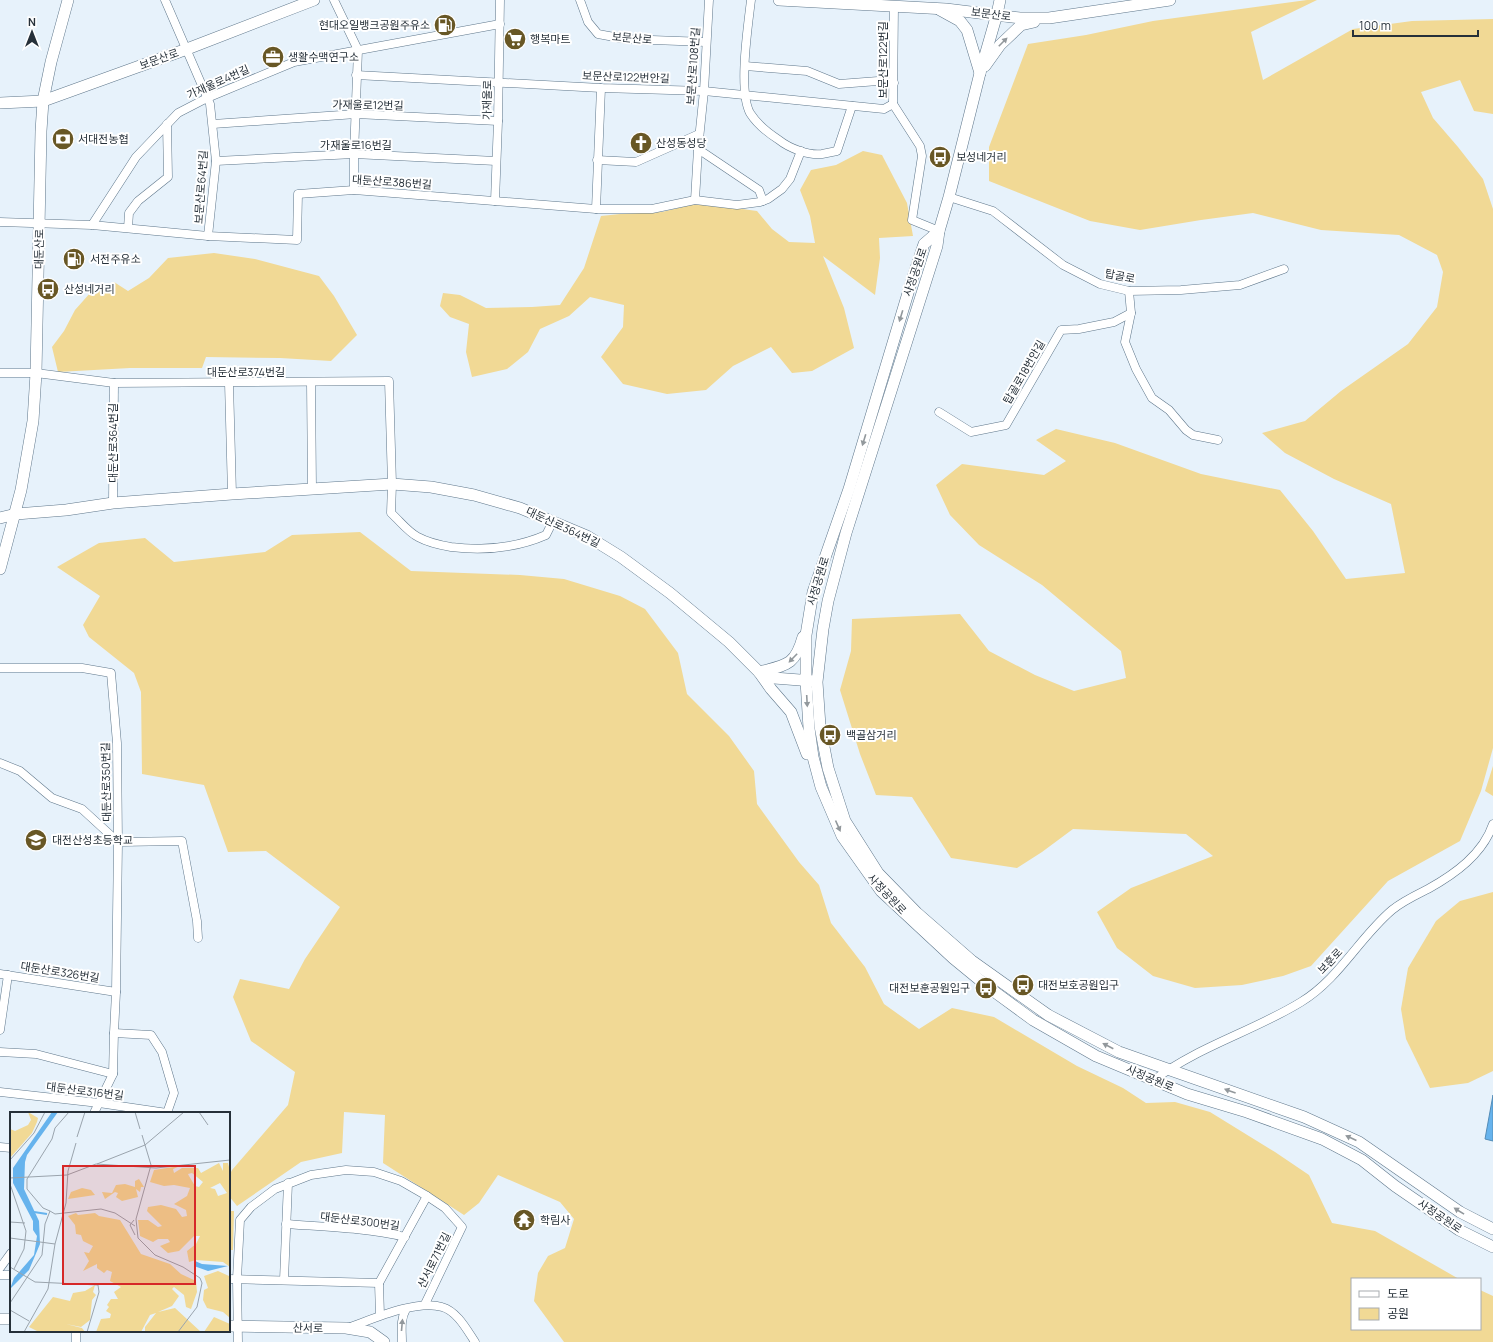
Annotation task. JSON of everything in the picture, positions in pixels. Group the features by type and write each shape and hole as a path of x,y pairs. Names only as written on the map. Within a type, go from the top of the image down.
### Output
{"main road":[{"name":"대둔산로","path":"0,569 16,514 33,421 36,373 41,131 44,101 51,62 68,0"},
{"name":"보문산로","path":"0,103 44,101 187,49 314,0"},
{"name":"보문산로","path":"779,0 936,8 997,14 1020,18 1049,18 1150,1 1170,0"},
{"name":"사정공원로","path":"1000,0 949,198 939,231 937,246 846,533 828,601 812,681 809,728 813,757 821,787 842,836 881,891 939,946 992,990 1033,1020 1096,1056 1187,1094 1322,1138 1362,1160 1395,1186 1459,1230 1493,1247"},
{"path":"936,8 960,21 967,30 980,73"},
{"path":"980,73 1000,45 1021,25 1049,18"},
{"name":"사정공원로","path":"939,231 924,244 910,283 849,489 813,592 809,609 806,635 812,681 828,768 845,820 878,873 917,913 972,960 1048,1015 1119,1052 1304,1117 1359,1142 1460,1212 1493,1229"},
{"name":"대둔산로364번길","path":"0,518 16,514 113,503 392,484 431,486 474,494 520,508 587,536 648,576 729,642 759,672 774,678 812,681"},
{"path":"809,609 799,651 794,659 786,664 759,672 771,689 791,712 821,787"},
{"name":"산서로","path":"234,1326 346,1328 370,1332 384,1342"}],"street":[{"name":"보문산로64번길","path":"165,0 210,104 216,161 208,236"},
{"path":"334,0 358,50 356,75 354,190"},
{"name":"가재울로","path":"495,201 500,0"},
{"name":"보문산로","path":"580,0 588,22 598,34 625,39 706,42"},
{"name":"보문산로108번길","path":"695,200 699,134 704,91 709,0"},
{"path":"751,0 744,94 750,112 764,130 784,144 801,151 820,154 837,151 852,106"},
{"name":"보문산로122번길","path":"894,6 893,104 920,146 922,156 912,220 939,231"},
{"name":"가재울로4번길","path":"92,225 136,157 178,113 207,98 294,62 500,24"},
{"path":"745,66 807,71 839,84 878,81 894,83"},
{"name":"보문산로122번안길","path":"356,75 601,88 704,91 884,109 893,104"},
{"path":"596,209 601,88"},
{"name":"가재울로12번길","path":"213,124 356,114 498,121"},
{"path":"128,228 129,213 138,201 168,177 167,124"},
{"path":"597,160 636,162 699,134"},
{"path":"698,149 759,190 763,200"},
{"name":"대둔산로386번길","path":"0,222 92,225 208,236 297,240 298,194 354,190 596,209 652,209 695,200 737,205 763,200 782,189 790,179 801,151"},
{"name":"가재울로16번길","path":"216,161 354,154 496,161"},
{"name":"탑골로","path":"949,198 993,211 1063,265 1100,284 1129,291 1181,290 1240,285 1284,268"},
{"path":"1129,291 1131,313 1125,342 1136,370 1152,398 1169,410 1186,430 1193,435 1218,440"},
{"name":"탑골로18번안길","path":"939,412 971,432 1006,425 1061,330 1079,329 1114,322 1131,313"},
{"name":"대둔산로374번길","path":"0,373 36,373 114,383 311,383 389,381 392,484"},
{"name":"대둔산로364번길","path":"113,503 114,383"},
{"path":"229,383 232,494"},
{"path":"311,383 312,489"},
{"path":"392,484 391,513 418,537 434,544 468,549 501,548 530,542 546,535 553,521"},
{"name":"대둔산로350번길","path":"0,668 82,668 111,673 117,743 118,842 116,992 113,1074 94,1112"},
{"path":"0,763 20,771 52,798 82,809 118,842 182,841 198,922 198,938"},
{"name":"보훈로","path":"1154,1080 1168,1069 1205,1049 1302,1002 1342,966 1373,928 1393,909 1450,876 1468,861 1485,842 1493,824"},
{"path":"0,1030 4,974"},
{"name":"대둔산로326번길","path":"4,974 116,992"},
{"path":"114,1033 151,1035 162,1052 174,1092 167,1112"},
{"path":"0,1052 36,1054 113,1074"},
{"name":"대둔산로316번길","path":"0,1092 99,1103 160,1112"},
{"path":"0,1147 10,1148"},
{"name":"산서로71번길","path":"238,1342 234,1326 233,1279 240,1220 257,1203 275,1189 312,1175 346,1170 374,1172 401,1181 445,1208 462,1227 425,1304"},
{"path":"284,1280 288,1183"},
{"path":"405,1237 427,1196"},
{"name":"대둔산로300번길","path":"286,1224 342,1228 387,1233 405,1237 379,1282"},
{"path":"0,1268 10,1254"},
{"path":"233,1279 379,1282 380,1315"},
{"name":"산서로71번길","path":"346,1328 380,1315 425,1304 443,1307 455,1315 475,1342"},
{"path":"402,1342 401,1326 406,1309"}],"green space":[{"path":"1307,0 1317,0 1251,32 1263,80 1353,29 1412,21 1493,19 1493,114 1474,111 1460,80 1421,92 1433,118 1483,179 1493,209 1493,748 1481,791 1460,841 1388,881 1311,966 1283,976 1242,985 1195,988 1153,976 1117,948 1097,912 1131,888 1213,856 1186,834 1073,829 1017,868 951,858 912,797 876,795 860,754 840,690 851,651 852,619 960,614 989,651 1035,675 1074,691 1126,678 1121,651 1042,585 979,545 950,515 936,485 962,464 1044,475 1066,461 1036,440 1056,429 1115,443 1201,474 1280,490 1313,531 1346,579 1405,573 1391,504 1334,479 1285,453 1262,433 1305,421 1341,391 1408,344 1437,307 1443,272 1437,255 1399,235 1321,230 1253,213 1140,230 1090,221 989,181 989,147 1028,44 1086,35 1153,21"},
{"path":"863,151 882,155 907,203 913,236 879,238 880,258 875,295 823,256 844,308 854,348 812,371 792,373 771,347 733,366 706,390 667,394 623,384 601,357 623,327 624,305 590,297 569,316 540,329 528,352 507,369 472,377 466,352 469,324 450,317 440,306 443,293 460,295 486,308 560,305 584,268 601,216 662,212 698,203 757,211 772,229 789,242 815,243 810,216 800,190 811,170 836,165"},
{"path":"214,253 255,259 319,276 334,296 357,335 331,361 280,358 206,357 202,368 130,368 58,372 52,347 64,331 75,310 91,292 114,282 128,291 149,278 168,258"},
{"path":"360,532 411,571 520,575 564,579 620,596 645,609 678,653 687,694 729,736 754,771 757,804 799,862 819,885 831,923 865,967 884,1004 919,1029 952,1008 994,1017 1077,1066 1123,1088 1146,1103 1175,1102 1210,1112 1309,1175 1332,1223 1375,1231 1457,1278 1351,1278 1351,1330 1481,1330 1481,1290 1493,1296 1493,1342 564,1342 534,1301 538,1273 548,1256 565,1248 574,1219 560,1202 498,1175 479,1203 464,1215 383,1163 385,1115 344,1112 342,1153 301,1162 237,1206 230,1197 230,1174 288,1105 295,1072 251,1041 233,997 240,979 289,989 305,959 340,907 266,851 228,852 204,785 142,774 141,692 134,673 89,637 83,625 100,596 57,567 99,543 145,538 174,562 265,552 292,535"},
{"path":"1493,766 1493,796 1485,791"},
{"path":"1493,892 1493,1071 1468,1083 1430,1088 1406,1039 1401,1009 1408,968 1436,921 1460,901"},
{"path":"230,1211 234,1211 233,1250 230,1250"}],"water":[{"path":"1493,1095 1493,1141 1485,1139"}],"place":[{"name":"현대오일뱅크공원주유소","path":"445,25"},
{"name":"행복마트","path":"515,39"},
{"name":"생활수맥연구소","path":"273,57"},
{"name":"서대전농협","path":"63,139"},
{"name":"산성동성당","path":"641,143"},
{"name":"보성네거리","path":"940,157"},
{"name":"서전주유소","path":"74,259"},
{"name":"산성네거리","path":"48,289"},
{"name":"백골삼거리","path":"830,735"},
{"name":"대전산성초등학교","path":"36,840"},
{"name":"대전보호공원입구","path":"1023,985"},
{"name":"대전보훈공원입구","path":"986,988"},
{"name":"학림사","path":"524,1220"}]}
